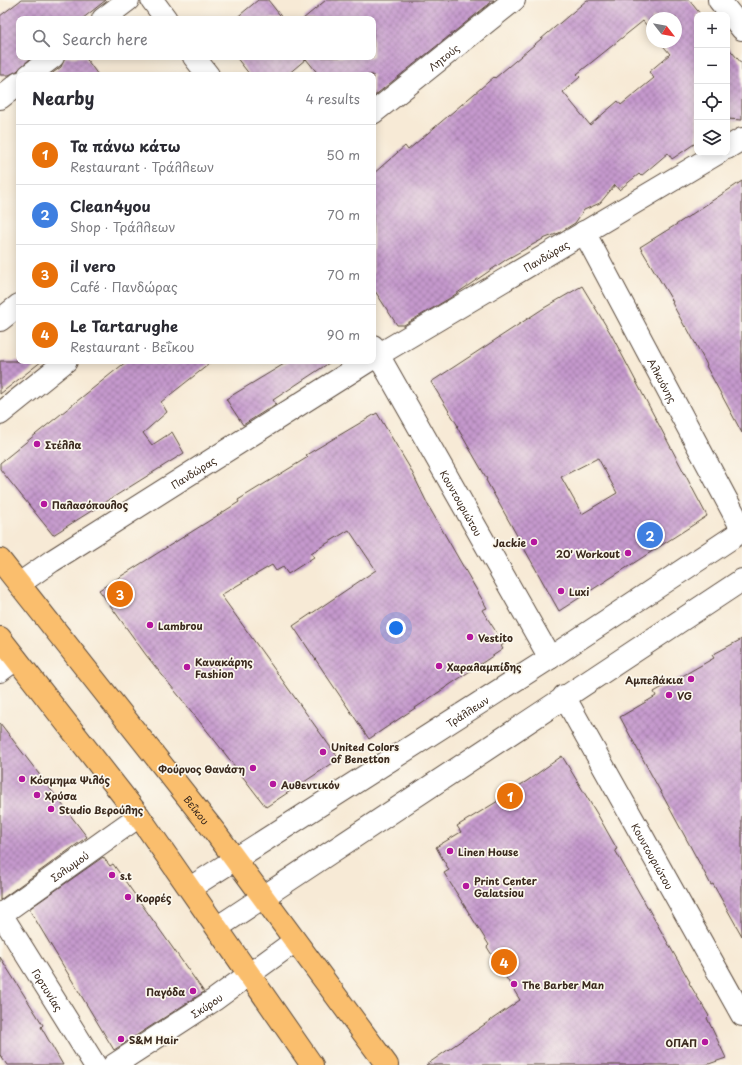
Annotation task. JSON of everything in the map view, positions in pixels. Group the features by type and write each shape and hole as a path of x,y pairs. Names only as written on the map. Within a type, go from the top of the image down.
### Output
{"main road":[{"name":"Βεΐκου","path":"0,560 236,860 387,1065"},
{"path":"0,638 8,665 139,816 218,927 312,1065"}],"street":[{"path":"107,16 128,0"},
{"path":"152,0 164,16"},
{"name":"Λητούς","path":"376,111 514,0"},
{"path":"719,0 742,29"},
{"path":"34,72 49,60"},
{"path":"196,60 206,72"},
{"path":"0,98 16,85"},
{"path":"730,146 742,139"},
{"name":"Πανδώρας","path":"376,353 713,156"},
{"name":"Αλκυόνης","path":"584,232 742,530"},
{"path":"0,320 16,307"},
{"name":"Κουντουριώτου","path":"376,360 550,658"},
{"path":"0,414 62,364"},
{"name":"Πανδώρας","path":"19,584 359,364"},
{"name":"Τράλλεων","path":"190,888 550,658 742,530"},
{"path":"218,927 564,696 742,580"},
{"name":"Κουντουριώτου","path":"564,696 742,1015"},
{"name":"Σολωμού","path":"1,914 139,816"},
{"name":"Γορτυνίας","path":"1,914 95,1065"},
{"name":"Σκύρου","path":"114,1065 214,1000 295,941"}],"building":[{"path":"21,0 106,0 86,16 16,16 16,60 29,60 17,71 9,75 0,75 0,16"},
{"path":"258,0 268,0 281,16 239,16"},
{"path":"326,0 494,0 376,95 376,72 317,72 307,60 376,60 376,16 307,16"},
{"path":"587,0 689,0 699,12 694,12 694,144 672,159 668,153 641,176 639,174 619,190 615,185 600,203 584,210 575,223 559,233 543,239 507,259 450,298 404,325 397,325 376,293 376,171 405,146 408,150","holes":["646,12 682,12 682,48 665,48 670,54 649,72 654,78 621,105 618,101 590,125 563,92 580,77 577,74 643,21 646,25"]},
{"path":"730,50 742,64 742,120 730,119"},
{"path":"64,60 87,60 96,72 54,72 61,67"},
{"path":"238,60 305,60 291,72 248,72"},
{"path":"742,181 742,433 686,326 685,327 672,303 673,302 640,247"},
{"path":"582,286 611,334 707,516 559,611 457,427 458,426 431,382 544,308","holes":["598,458 617,493 582,514 561,477"]},
{"path":"0,361 16,361 16,364 38,364 0,394"},
{"path":"123,364 209,364 161,402 167,412 143,433 152,445 172,432 184,453 53,535 0,469 0,463"},
{"path":"284,364 327,364 273,400 276,404 243,425 226,399"},
{"path":"377,413 410,468 429,507 487,608 482,610 504,644 501,646 503,649 369,739 293,626 376,570 349,530 311,553 314,557 288,574 283,567 276,571 272,565 221,595 339,759 266,807 146,655 99,590 239,502 238,500 308,457 306,455"},
{"path":"742,639 742,936 713,884 711,885 620,717 656,696 654,692 714,658 712,655"},
{"path":"0,723 87,837 0,900"},
{"path":"562,756 599,817 617,849 615,850 709,1016 707,1018 726,1058 706,1065 426,1065 520,1000 487,947 489,945 444,873 449,870 436,847 461,832 457,826 498,801 497,799 527,781"},
{"path":"103,857 110,866 113,864 204,992 114,1050 29,909"},
{"path":"0,957 43,1025 41,1027 63,1065 7,1065 0,1055"}],"place":[{"name":"Στέλλα","path":"37,444"},
{"name":"Παλασόπουλος","path":"44,504"},
{"name":"Clean4you","path":"650,535"},
{"name":"Jackie","path":"534,542"},
{"name":"20' Workout","path":"628,553"},
{"name":"Luxi","path":"561,591"},
{"name":"il vero","path":"120,594"},
{"name":"Lambrou","path":"150,625"},
{"name":"Vestito","path":"470,637"},
{"name":"Χαραλαμπίδης","path":"439,666"},
{"name":"Κανακάρης Fashion","path":"187,667"},
{"name":"Αμπελάκια","path":"691,679"},
{"name":"VG","path":"669,695"},
{"name":"United Colors of Benetton","path":"323,752"},
{"name":"Φούρνος Θανάση","path":"253,768"},
{"name":"Κόσμημα Ψιλός","path":"22,779"},
{"name":"Αυθεντικόν","path":"273,784"},
{"name":"Χρύσα","path":"37,795"},
{"name":"Τα πάνω κάτω","path":"510,796"},
{"name":"Studio Βερούλης","path":"51,809"},
{"name":"Linen House","path":"450,851"},
{"name":"s.t","path":"112,875"},
{"name":"Print Center Galatsiou","path":"466,886"},
{"name":"Κορρές","path":"128,897"},
{"name":"Le Tartarughe","path":"504,962"},
{"name":"The Barber Man","path":"514,984"},
{"name":"Παγόδα","path":"193,991"},
{"name":"S&M Hair","path":"121,1039"},
{"name":"ΟΠΑΠ","path":"705,1042"}]}
